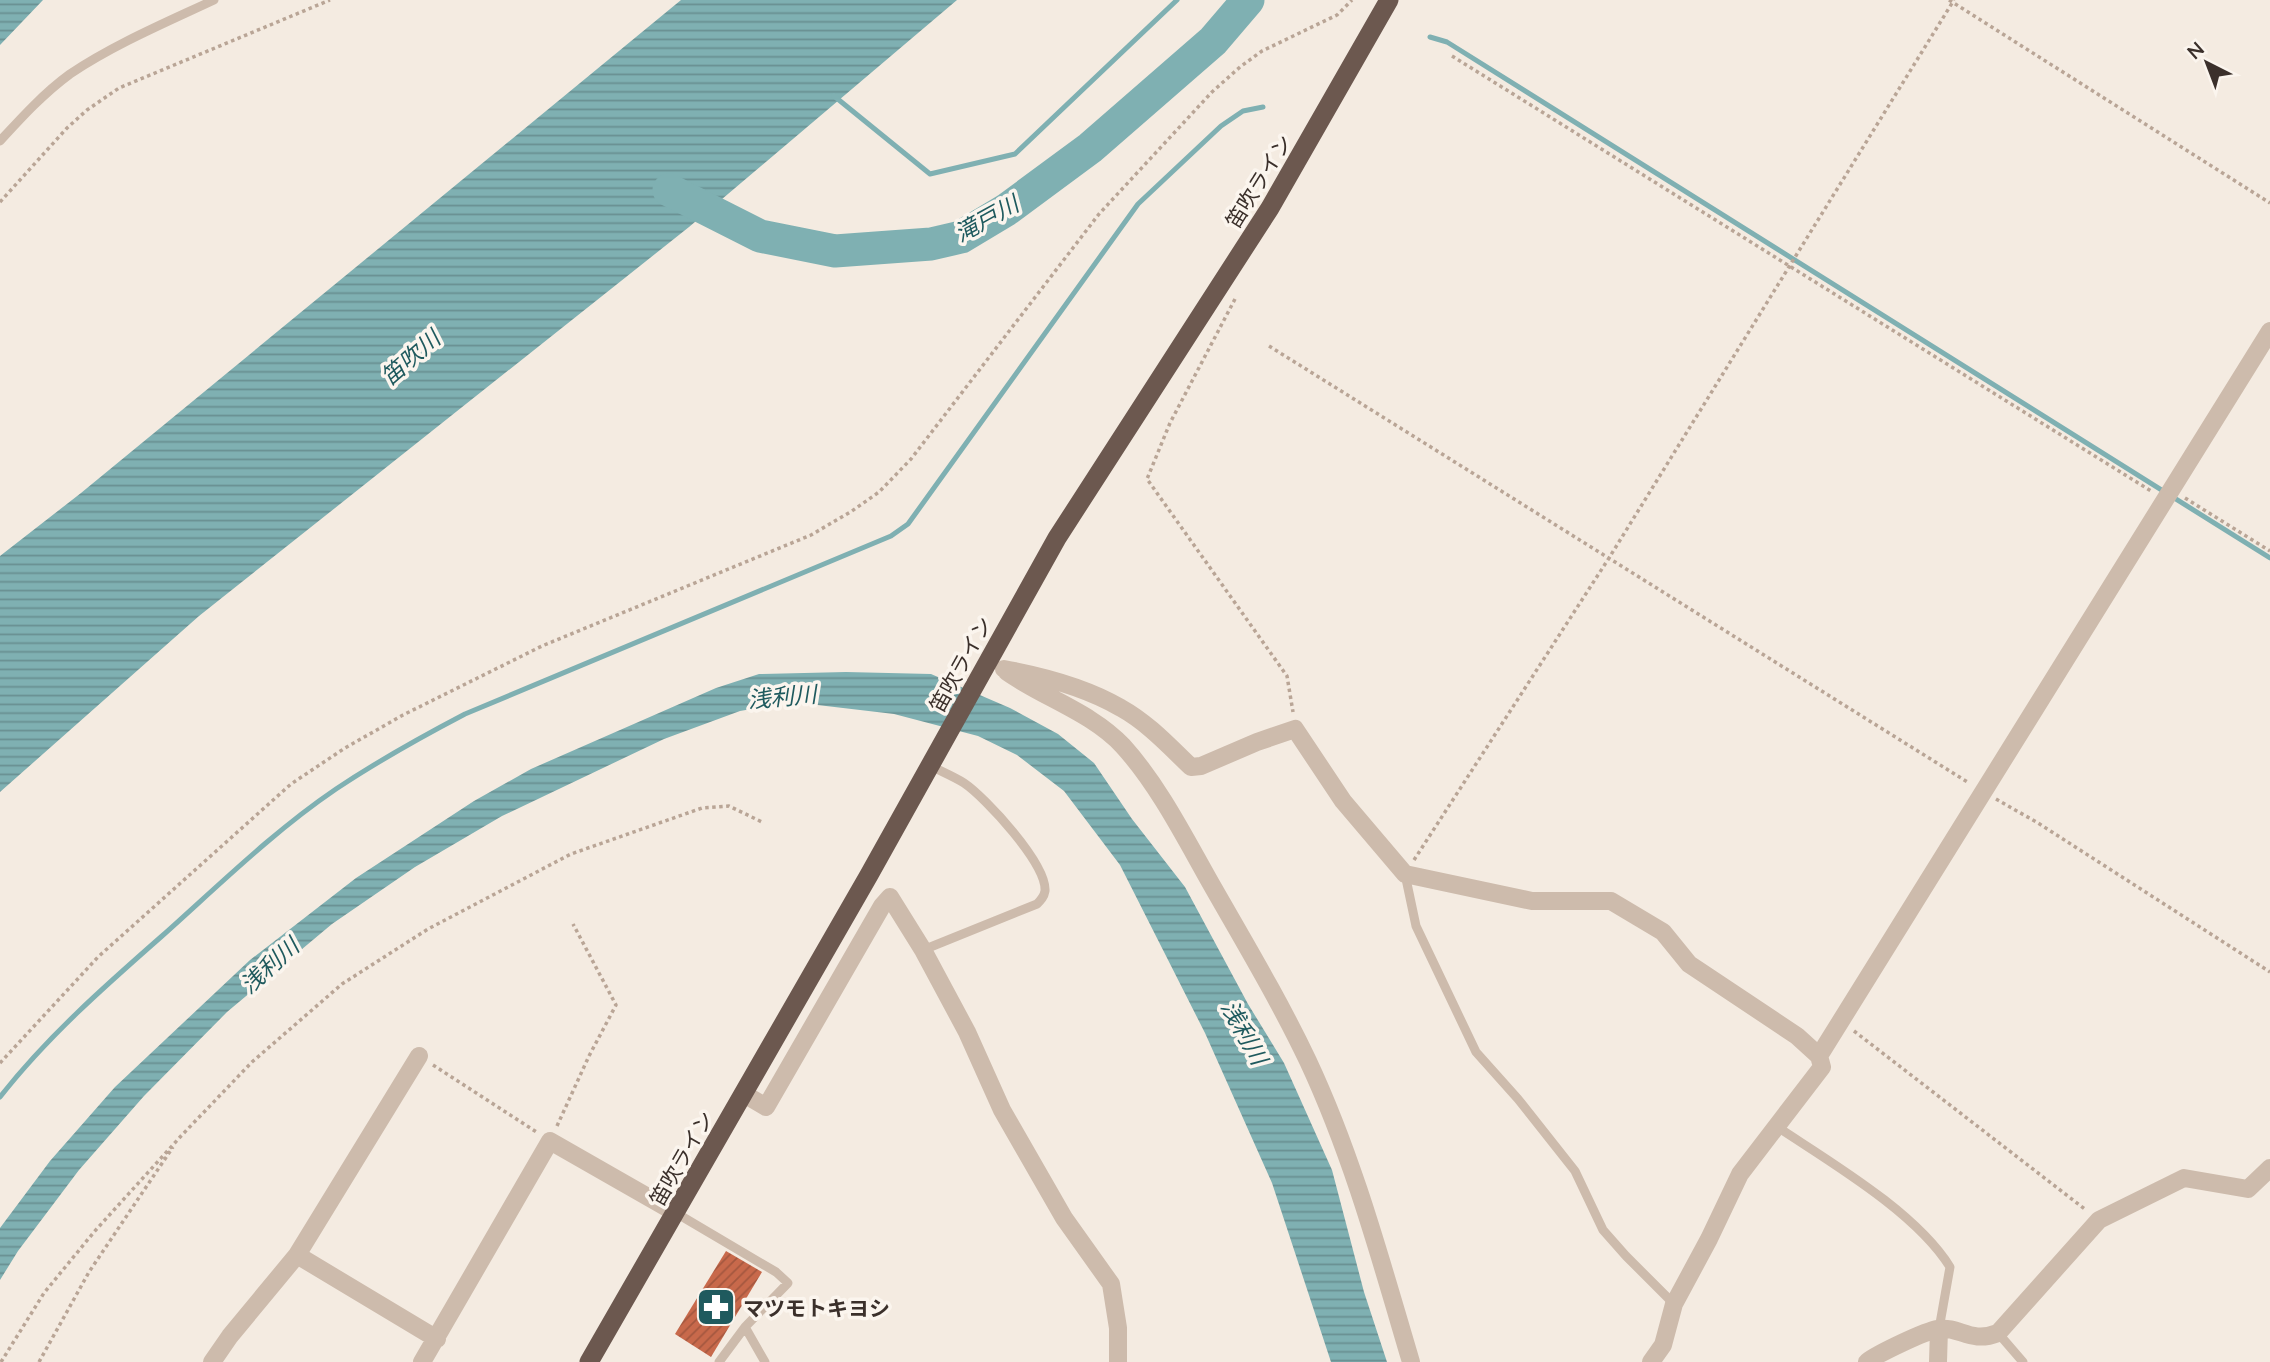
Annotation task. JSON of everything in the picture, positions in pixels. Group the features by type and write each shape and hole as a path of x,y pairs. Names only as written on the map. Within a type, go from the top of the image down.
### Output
{"highway":[{"name":"笛吹ライン","path":"589,1362 934,757 990,669 1057,538 1270,208 1389,0"}],"street":[{"path":"1819,1056 2270,331"},
{"path":"990,669 1045,676 1120,707 1152,729 1191,767 1201,766 1257,741 1295,729 1343,801 1405,874 1532,901 1611,901 1663,932 1689,964 1797,1035 1819,1056 1822,1068 1740,1174 1674,1304 1664,1345 1655,1360"},
{"path":"990,669 1086,715 1121,744 1142,769 1184,836 1279,1003 1309,1062 1354,1177 1410,1359"},
{"path":"744,1094 766,1107 882,906 890,897 923,950 967,1032 1002,1110 1064,1218 1111,1284 1118,1328 1118,1362"},
{"path":"212,1362 297,1255 419,1056"},
{"path":"422,1362 550,1142 676,1213"},
{"path":"1867,1362 1877,1354 1938,1329 1984,1339 1998,1333 2099,1220 2183,1178 2248,1189 2270,1168"},
{"path":"297,1255 437,1339"},
{"path":"1938,1329 1938,1362"}],"lane":[{"path":"0,141 38,101 69,75 125,41 214,0"},
{"path":"923,950 1037,905 1043,899 1045,889 1040,871 1007,825 934,757"},
{"path":"1405,874 1416,926 1476,1052 1575,1171 1603,1230 1674,1304"},
{"path":"1776,1126 1902,1214 1927,1236 1950,1267 1938,1329"},
{"path":"676,1213 776,1272 788,1283 745,1327 719,1362"},
{"path":"745,1327 765,1362"},
{"path":"1998,1333 2023,1362"}],"path":[{"path":"0,202 67,128 118,88 330,0"},
{"path":"0,1063 98,957 291,784 345,748 404,715 542,646 811,535 879,492 911,459 1099,214 1212,92 1240,66 1262,51 1337,15 1352,0"},
{"path":"1405,874 1609,558 1952,1 2270,203"},
{"path":"1452,56 2169,495 2270,551"},
{"path":"1240,289 1170,423 1147,478 1287,676 1295,729"},
{"path":"1269,346 1984,792 2038,823 2270,972"},
{"path":"1,1362 44,1293 93,1233 252,1062 342,984 428,929 571,854 702,808 729,806 762,822"},
{"path":"419,1056 550,1142 589,1056 616,1005 573,924"},
{"path":"1841,1021 2099,1220"},
{"path":"39,1362 89,1272 181,1136"}],"water":[{"path":"0,0 43,0 0,45"},
{"name":"笛吹川","path":"681,0 957,0 689,227 199,616 0,792 0,556 81,493"},
{"name":"浅利川","path":"759,674 931,674 1010,708 1058,734 1094,763 1132,819 1185,887 1248,1004 1284,1063 1332,1170 1364,1292 1387,1362 1331,1362 1272,1183 1205,1033 1120,865 1064,791 1017,755 978,736 894,714 792,702 740,711 664,739 502,816 415,867 332,924 227,1012 144,1096 79,1170 18,1251 0,1280 0,1228 50,1161 115,1087 250,960 356,878 474,801 531,769 716,688"}],"building":[{"path":"726,1251 762,1272 711,1357 675,1334"}],"waterway":[{"path":"834,96 930,174 1015,154 1177,0"},
{"name":"滝戸川","path":"669,190 760,236 835,251 931,244 961,237 1006,210 1090,148 1213,41 1248,0"},
{"path":"1430,37 1447,42 2270,558"},
{"path":"0,1097 57,1033 119,974 268,841 313,805 352,779 465,714 891,536 908,524 1138,204 1221,126 1243,111 1263,107"}],"place":[{"name":"マツモトキヨシ","path":"716,1307"}]}
